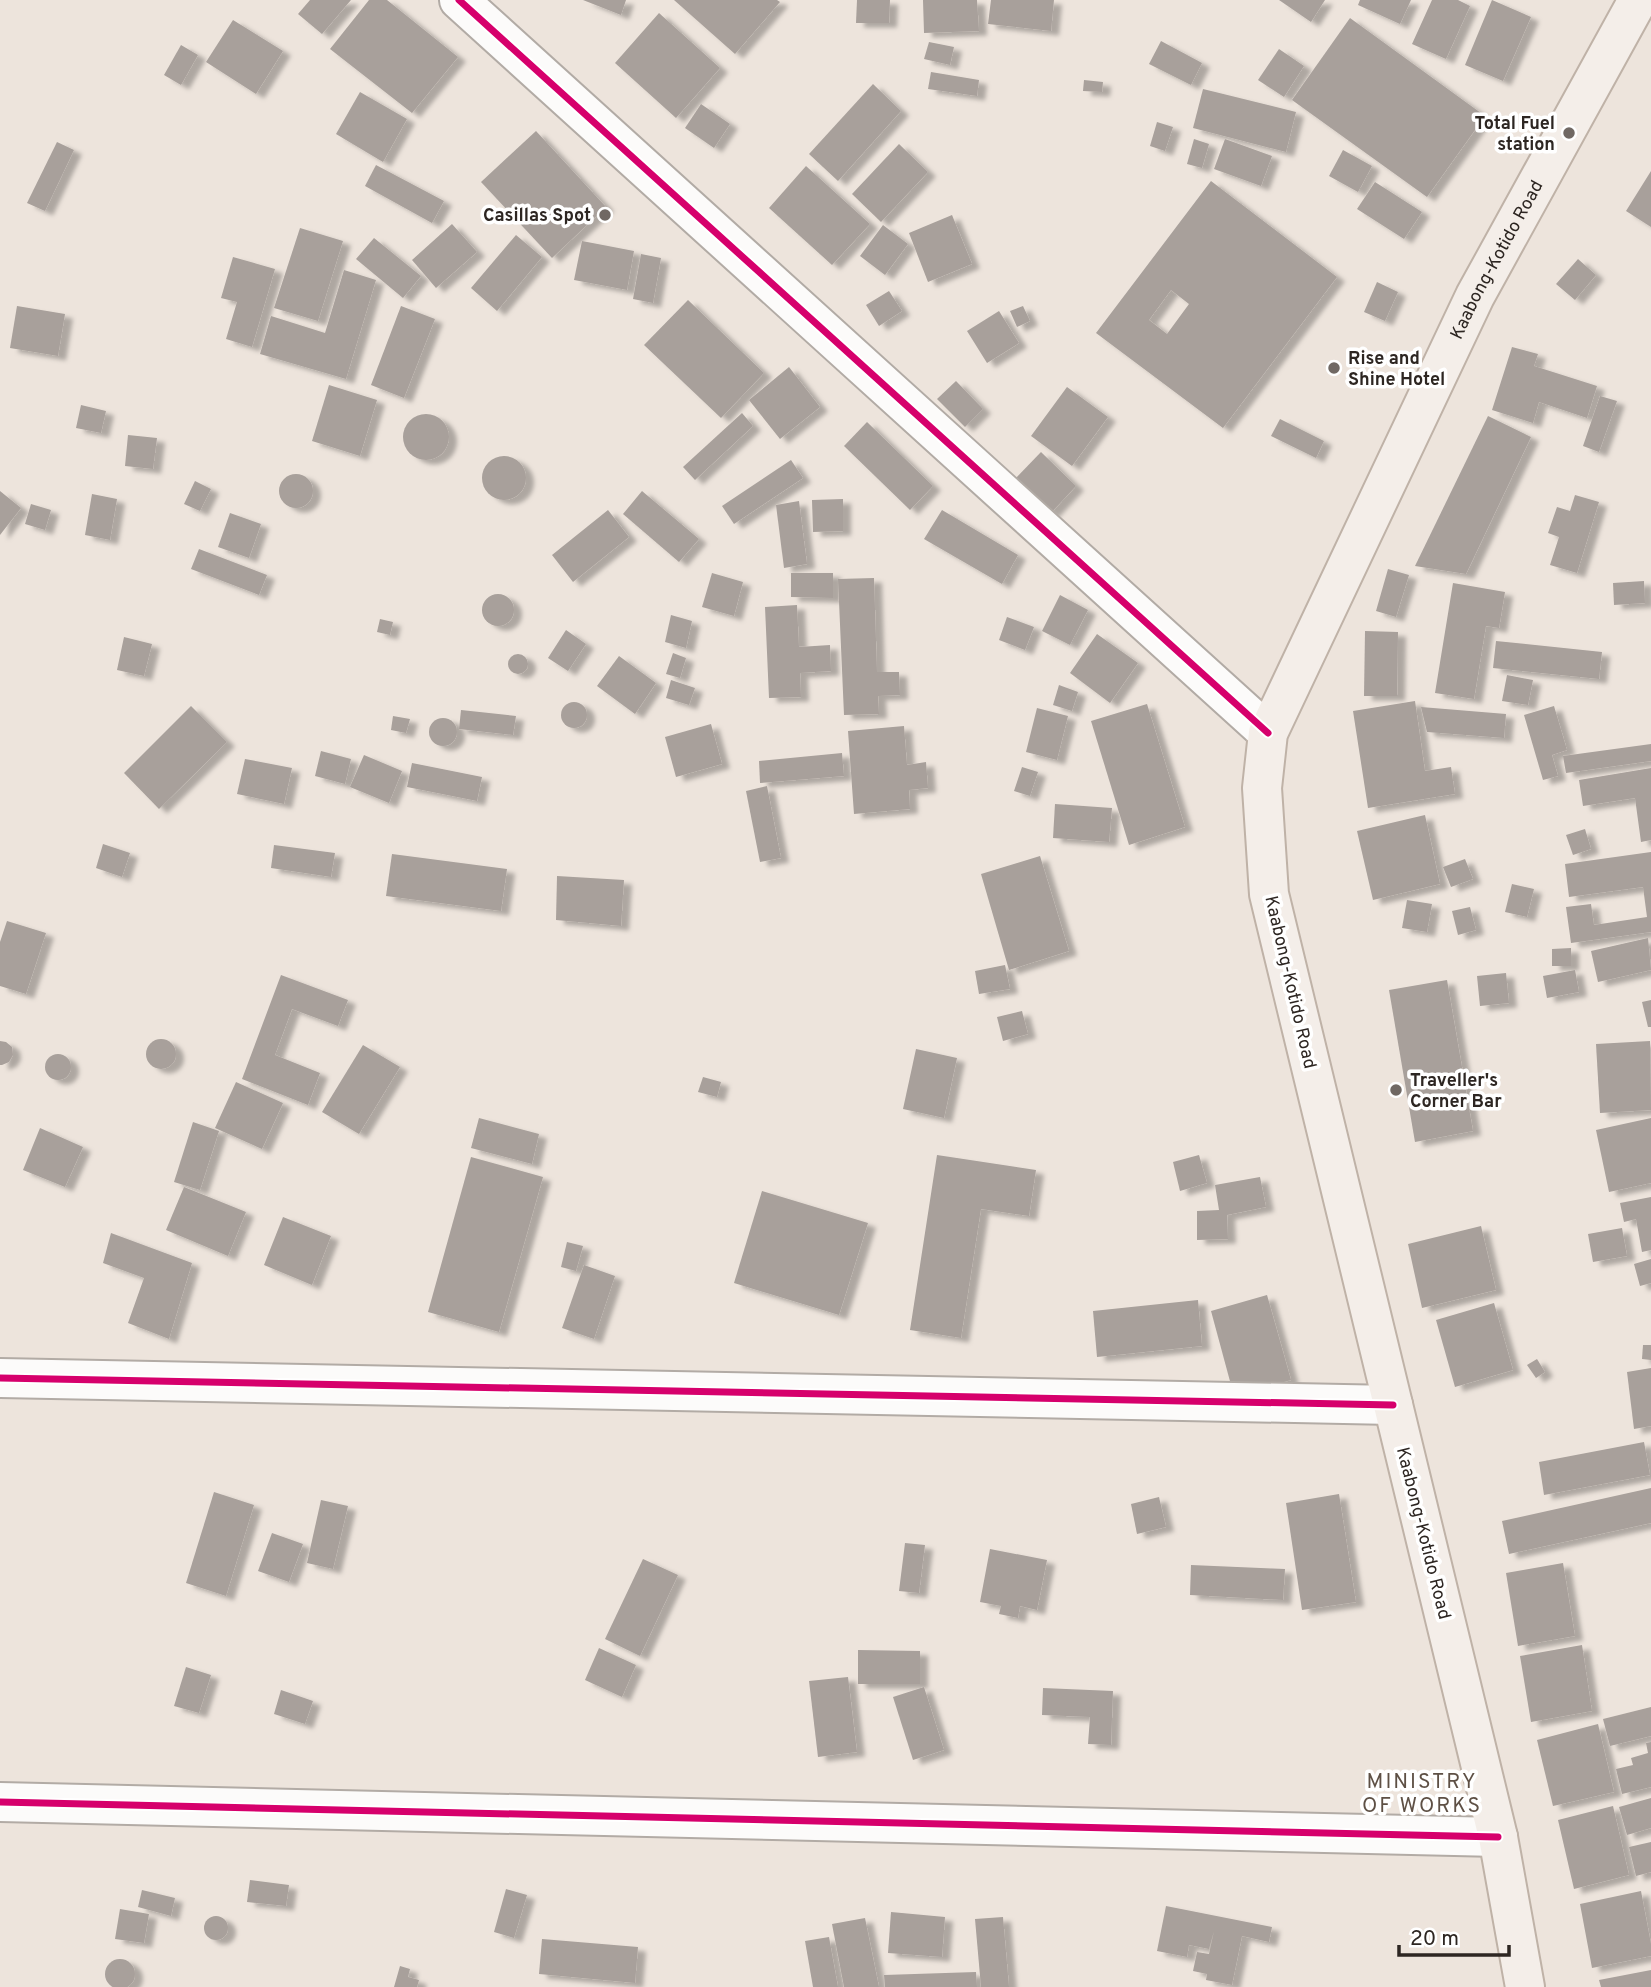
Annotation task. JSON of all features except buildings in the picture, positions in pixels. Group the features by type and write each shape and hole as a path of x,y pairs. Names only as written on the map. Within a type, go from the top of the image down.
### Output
{"main road":[{"name":"Kaabong-Kotido Road","path":"1525,1987 1498,1837 1269,894 1262,789 1268,733 1475,296 1638,0"}],"street":[{"path":"459,0 1268,733"},
{"path":"0,1378 1393,1405"},
{"path":"0,1802 1498,1837"}],"cycle path":[{"path":"459,0 1268,733"},
{"path":"0,1378 1393,1405"},
{"path":"0,1802 1498,1837"}],"place":[{"name":"Total Fuel station","path":"1569,133"},
{"name":"Casillas Spot","path":"605,215"},
{"name":"Rise and Shine Hotel","path":"1334,368"},
{"name":"Traveller's Corner Bar","path":"1396,1090"}],"district":[{"name":"MINISTRY OF WORKS","path":"1422,1793"}]}
